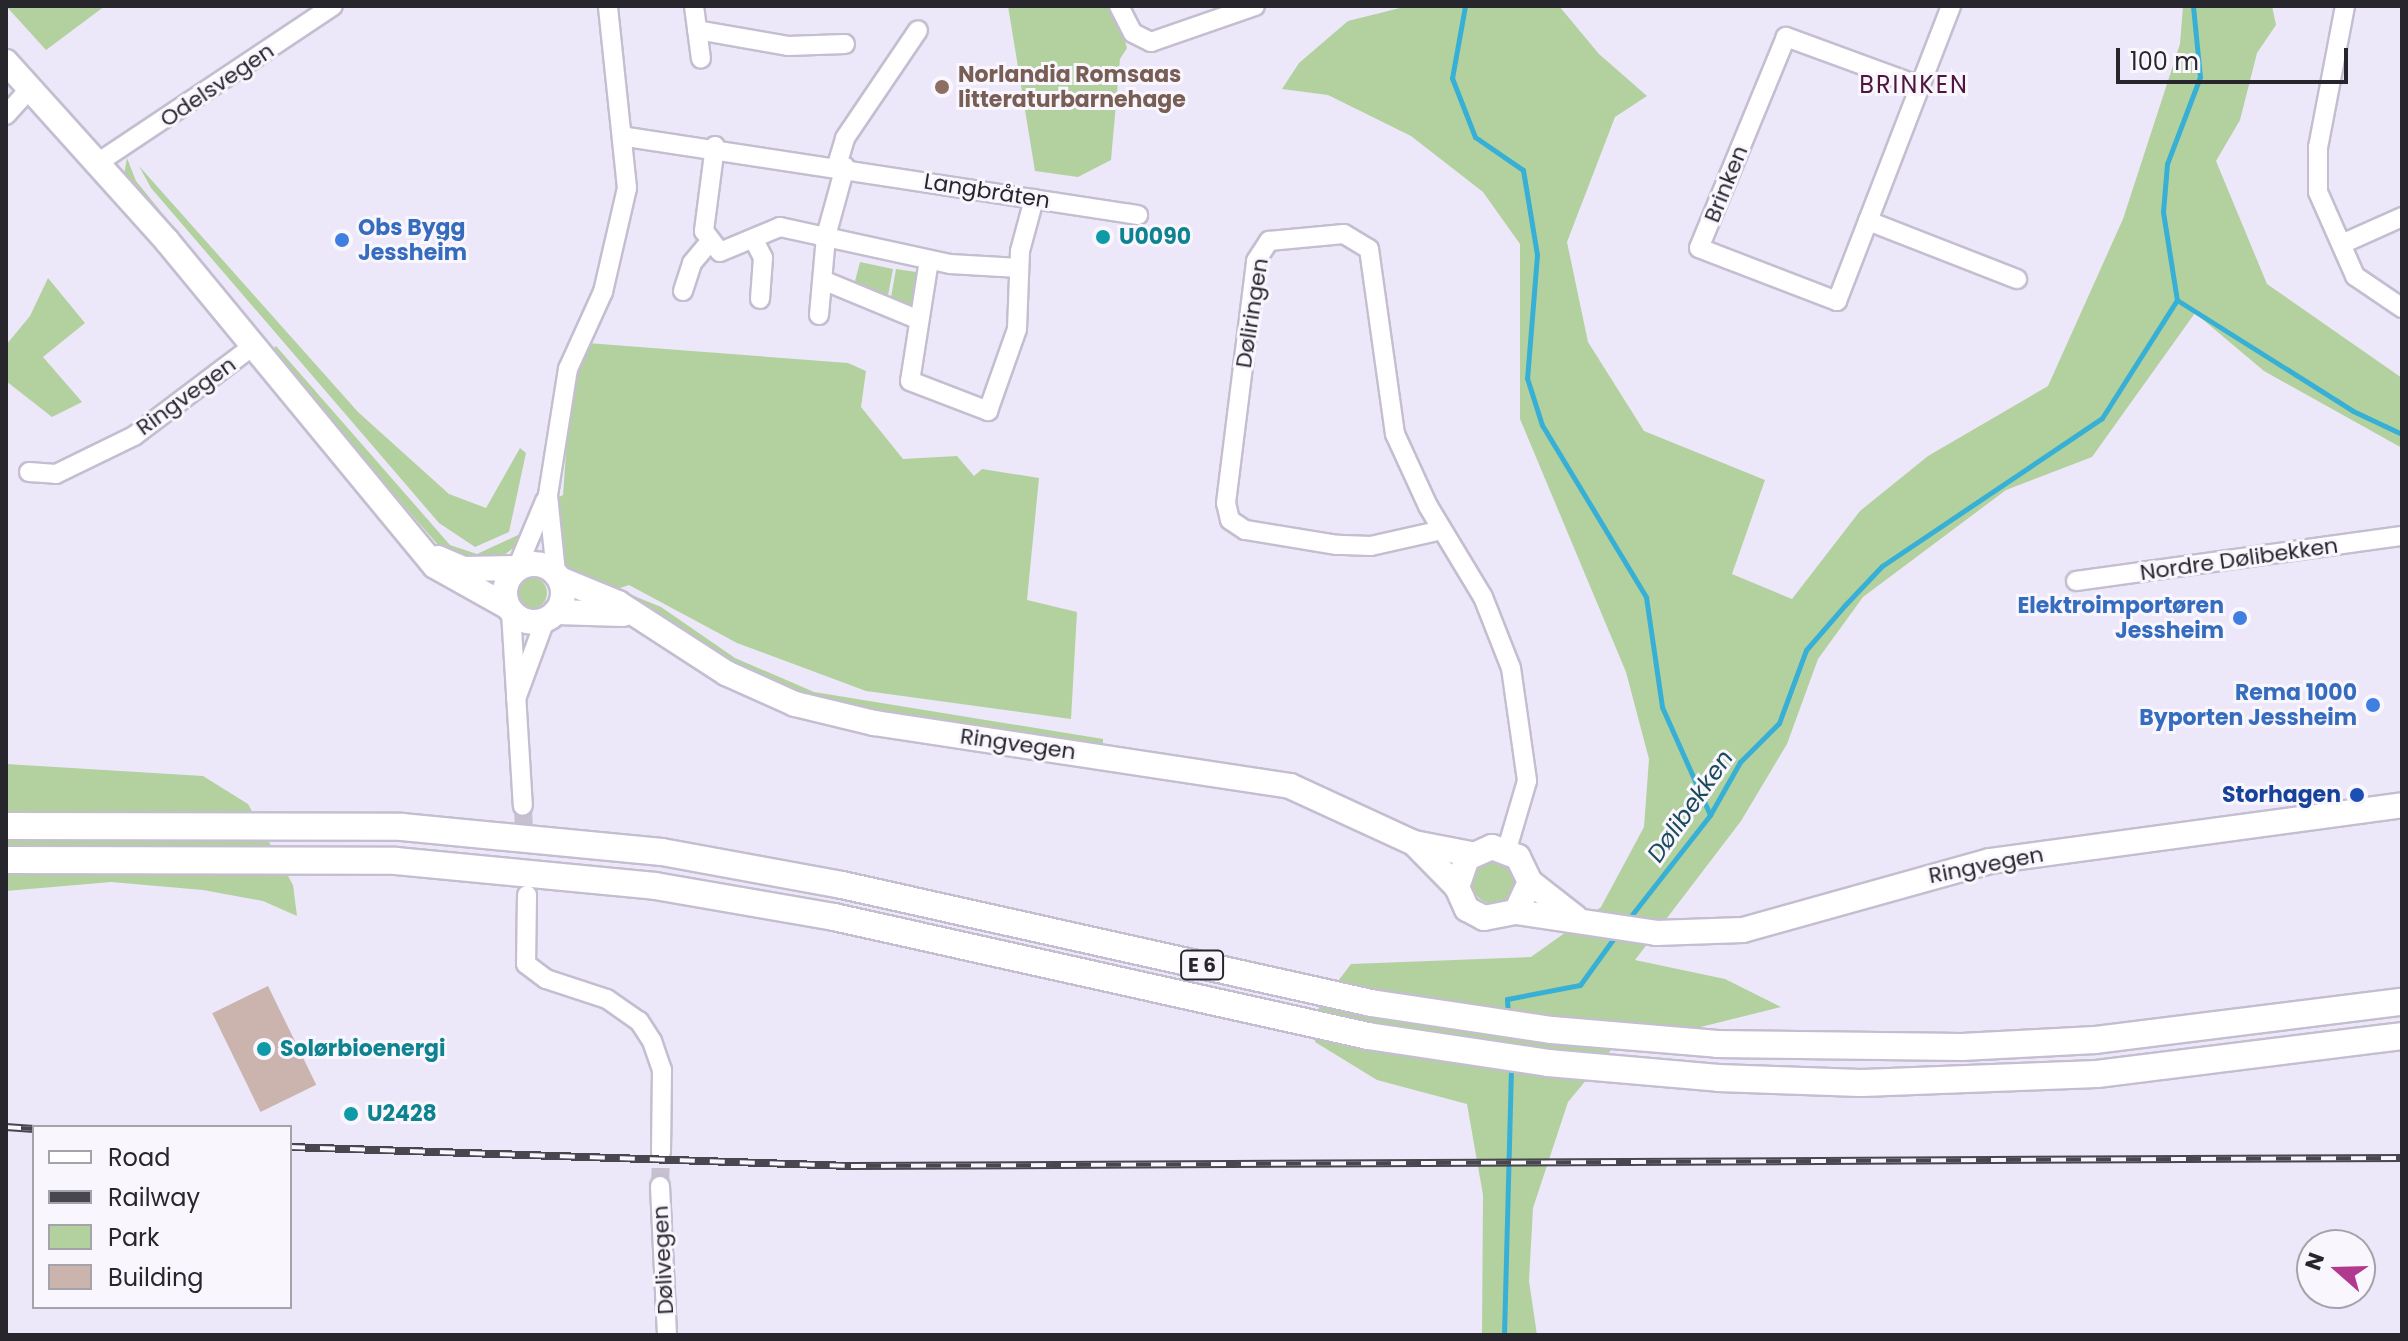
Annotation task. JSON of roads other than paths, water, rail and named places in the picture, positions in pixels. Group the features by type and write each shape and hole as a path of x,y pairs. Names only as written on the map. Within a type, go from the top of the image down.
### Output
{"highway":[{"name":"E 6","path":"6,826 402,827 662,852 842,885 1371,1003 1552,1030 1717,1044 1905,1048 2095,1040 2402,1002"},
{"name":"E 6","path":"6,860 396,861 655,886 834,917 1368,1036 1548,1063 1718,1078 1860,1083 2097,1074 2402,1036"}],"main road":[{"name":"Ringvegen","path":"6,62 16,97 159,250 191,275"},
{"name":"Ringvegen","path":"16,97 99,162 420,549 453,581 509,610"},
{"name":"Ringvegen","path":"420,549 464,569 517,568"},
{"path":"551,616 563,592 558,576 538,564 517,568 505,586 509,610 527,622 551,616 634,613"},
{"name":"Ringvegen","path":"558,576 634,613 726,673 808,708 1290,786 1414,843 1471,854"},
{"name":"Ringvegen","path":"1516,912 1576,918 1656,933 1743,930 1990,861 2402,805"},
{"name":"Ringvegen","path":"1414,843 1457,887"},
{"path":"1507,849 1525,865 1530,882 1516,912 1498,919 1478,916 1464,904 1457,887 1460,867 1471,854 1507,849"},
{"name":"Ringvegen","path":"1530,882 1576,918"}],"street":[{"name":"Odelsvegen","path":"99,162 333,6"},
{"path":"517,568 548,495 568,369 603,292 623,209 627,137 608,6"},
{"path":"694,6 701,59"},
{"path":"1119,6 1133,33 1151,42 1255,6"},
{"name":"Brinken","path":"1920,86 1786,37 1699,248 1837,301 1951,6"},
{"path":"2345,6 2316,173 2326,213 2344,243 2355,276 2402,308"},
{"path":"697,30 788,46 845,44"},
{"path":"819,315 825,281 826,236 845,138 918,30"},
{"name":"Langbråten","path":"627,137 715,146 1138,215"},
{"path":"715,146 704,231 708,244 720,252 780,227 929,260 1019,268"},
{"path":"929,260 910,381 988,411 1017,329 1019,268 1034,199"},
{"path":"1868,221 2017,279"},
{"path":"2344,243 2401,221"},
{"name":"Døliringen","path":"1442,530 1371,546 1337,545 1245,530 1230,520 1226,503 1256,261 1269,241 1344,234 1369,249 1395,434 1442,530 1491,614 1521,714 1527,781 1507,849"},
{"path":"754,240 763,258 760,299"},
{"path":"683,291 692,263 708,244"},
{"path":"825,281 919,320"},
{"name":"Ringvegen","path":"29,472 56,474 134,436 253,346"},
{"path":"548,495 558,576"},
{"name":"Nordre Dølibekken","path":"2076,581 2402,536"},
{"path":"509,610 523,806"},
{"path":"516,699 551,616"},
{"path":"527,895 526,964 546,979 607,999 639,1021 652,1041 662,1070 661,1152"},
{"name":"Dølivegen","path":"660,1186 667,1335"}],"waterway":[{"path":"1465,6 1452,78 1475,137 1523,170 1537,255 1527,378 1542,425 1646,597 1662,707 1710,815"},
{"path":"2193,6 2200,77 2167,164 2163,212 2177,300 2353,411 2402,434"},
{"name":"Dølibekken","path":"1627,921 1710,815 1740,762 1779,723 1806,650 1845,605 1882,566 2102,418 2177,300"},
{"name":"Dølibekken","path":"1508,1014 1507,999 1580,985 1616,935"},
{"name":"Dølibekken","path":"1504,1335 1511,1067"}],"tunnel":[{"path":"523,806 526,883"},
{"path":"660,1186 661,1152"}],"railway":[{"path":"6,1127 32,1129"},
{"path":"292,1147 851,1166 2402,1158"}],"place":[{"name":"Norlandia Romsaas litteraturbarnehage","path":"942,87"},
{"name":"U0090","path":"1103,237"},
{"name":"Obs Bygg Jessheim","path":"342,240"},
{"name":"Elektroimportøren Jessheim","path":"2240,618"},
{"name":"Rema 1000 Byporten Jessheim","path":"2373,705"},
{"name":"Storhagen","path":"2357,795"},
{"name":"Solørbioenergi","path":"264,1049"},
{"name":"U2428","path":"351,1114"}],"district":[{"name":"BRINKEN","path":"1914,85"}]}
